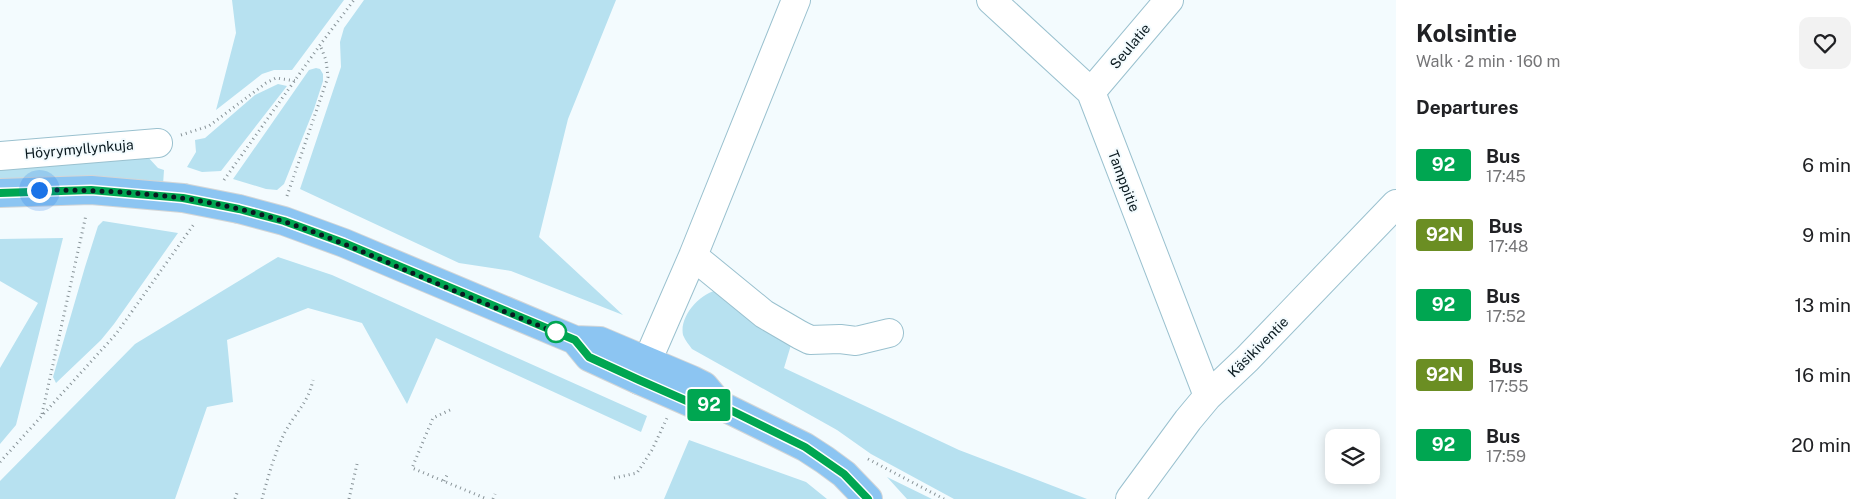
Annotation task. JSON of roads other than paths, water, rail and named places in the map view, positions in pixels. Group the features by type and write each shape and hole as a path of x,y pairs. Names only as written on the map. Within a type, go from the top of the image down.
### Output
{"main road":[{"path":"0,193 39,190 91,190 183,198 239,209 284,221 344,243 575,340 589,357 643,371 696,405 720,405 805,447 844,474 868,499"}],"street":[{"path":"643,371 693,256 796,0"},
{"name":"Tamppitie","path":"991,0 1091,92 1208,396"},
{"name":"Seulatie","path":"1091,92 1169,0"},
{"name":"Höyrymyllynkuja","path":"0,156 158,143"},
{"name":"Käsikiventie","path":"1130,499 1208,396 1247,359 1396,204"},
{"path":"693,256 764,314 810,340 856,341 889,333"}]}
